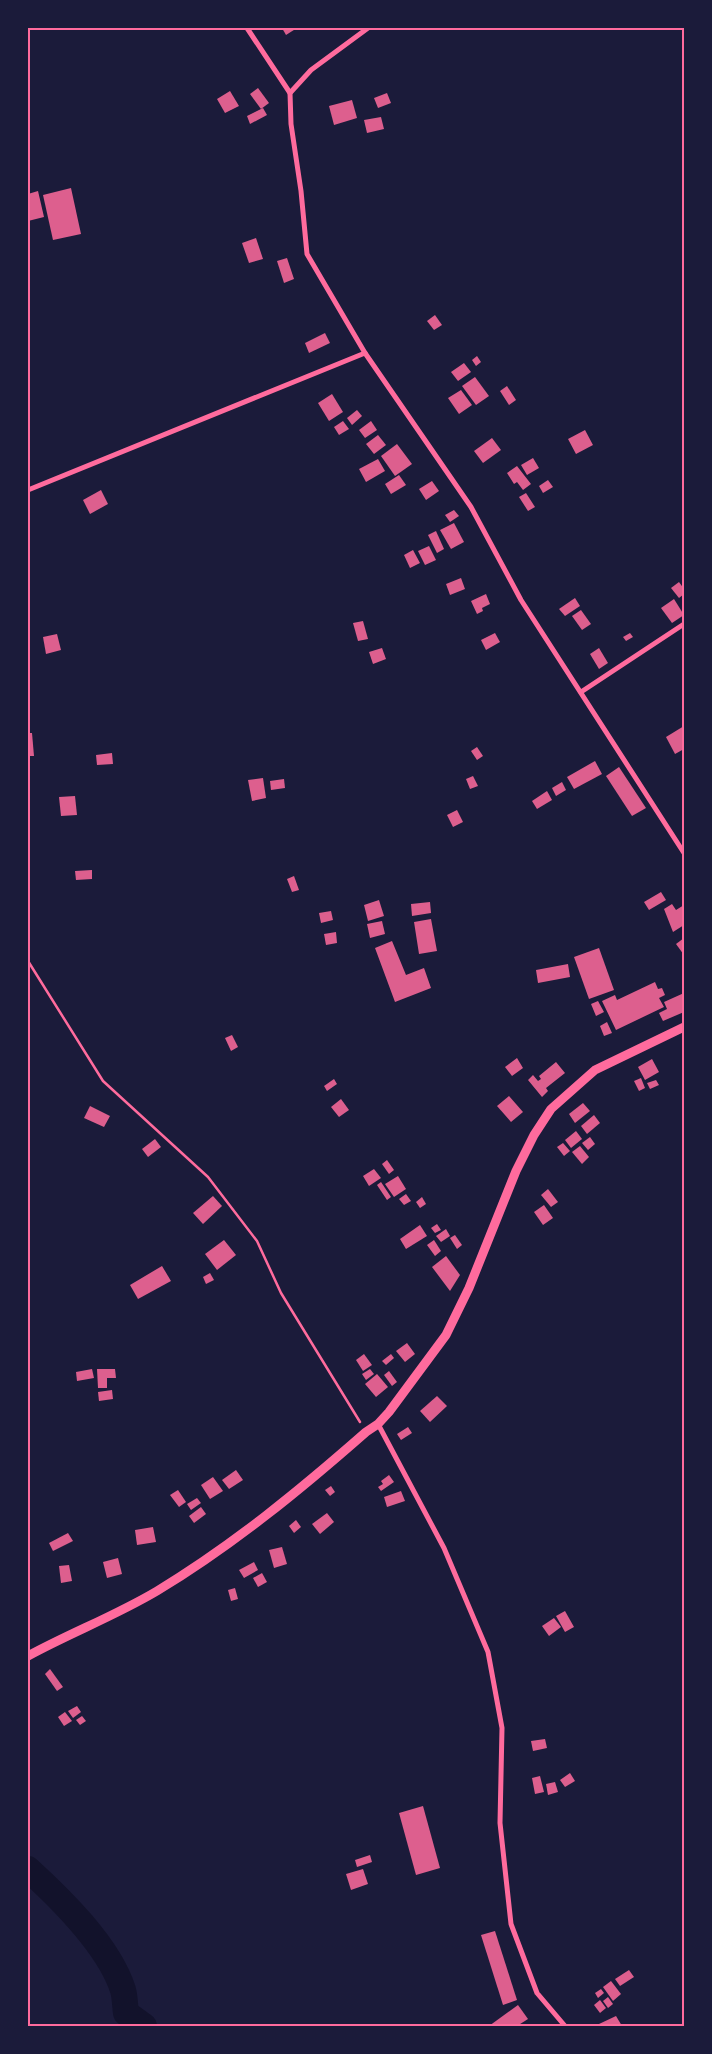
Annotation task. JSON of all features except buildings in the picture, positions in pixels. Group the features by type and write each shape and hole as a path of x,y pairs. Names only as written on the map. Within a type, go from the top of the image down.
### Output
{"street":[{"path":"247,28 290,93 291,124 302,192 307,254 364,353 471,507 522,600 684,853"},
{"path":"290,93 311,70 368,28"},
{"path":"28,490 364,353"},
{"path":"581,692 684,624"},
{"path":"28,1656 63,1637 112,1616 157,1591 243,1535 297,1493 366,1432 378,1424 419,1375 446,1335 469,1288 516,1171 534,1135 551,1109 595,1070 684,1027"},
{"path":"378,1424 444,1548 488,1652 502,1728 500,1823 511,1924 536,1994 564,2026"}],"path":[{"path":"28,962 103,1081 208,1177 257,1241 281,1293 366,1432"}],"waterway":[{"path":"28,1869 55,1894 95,1940 116,1973 123,1990 126,2013 144,2026"},
{"path":"124,2026 126,2013"}]}
